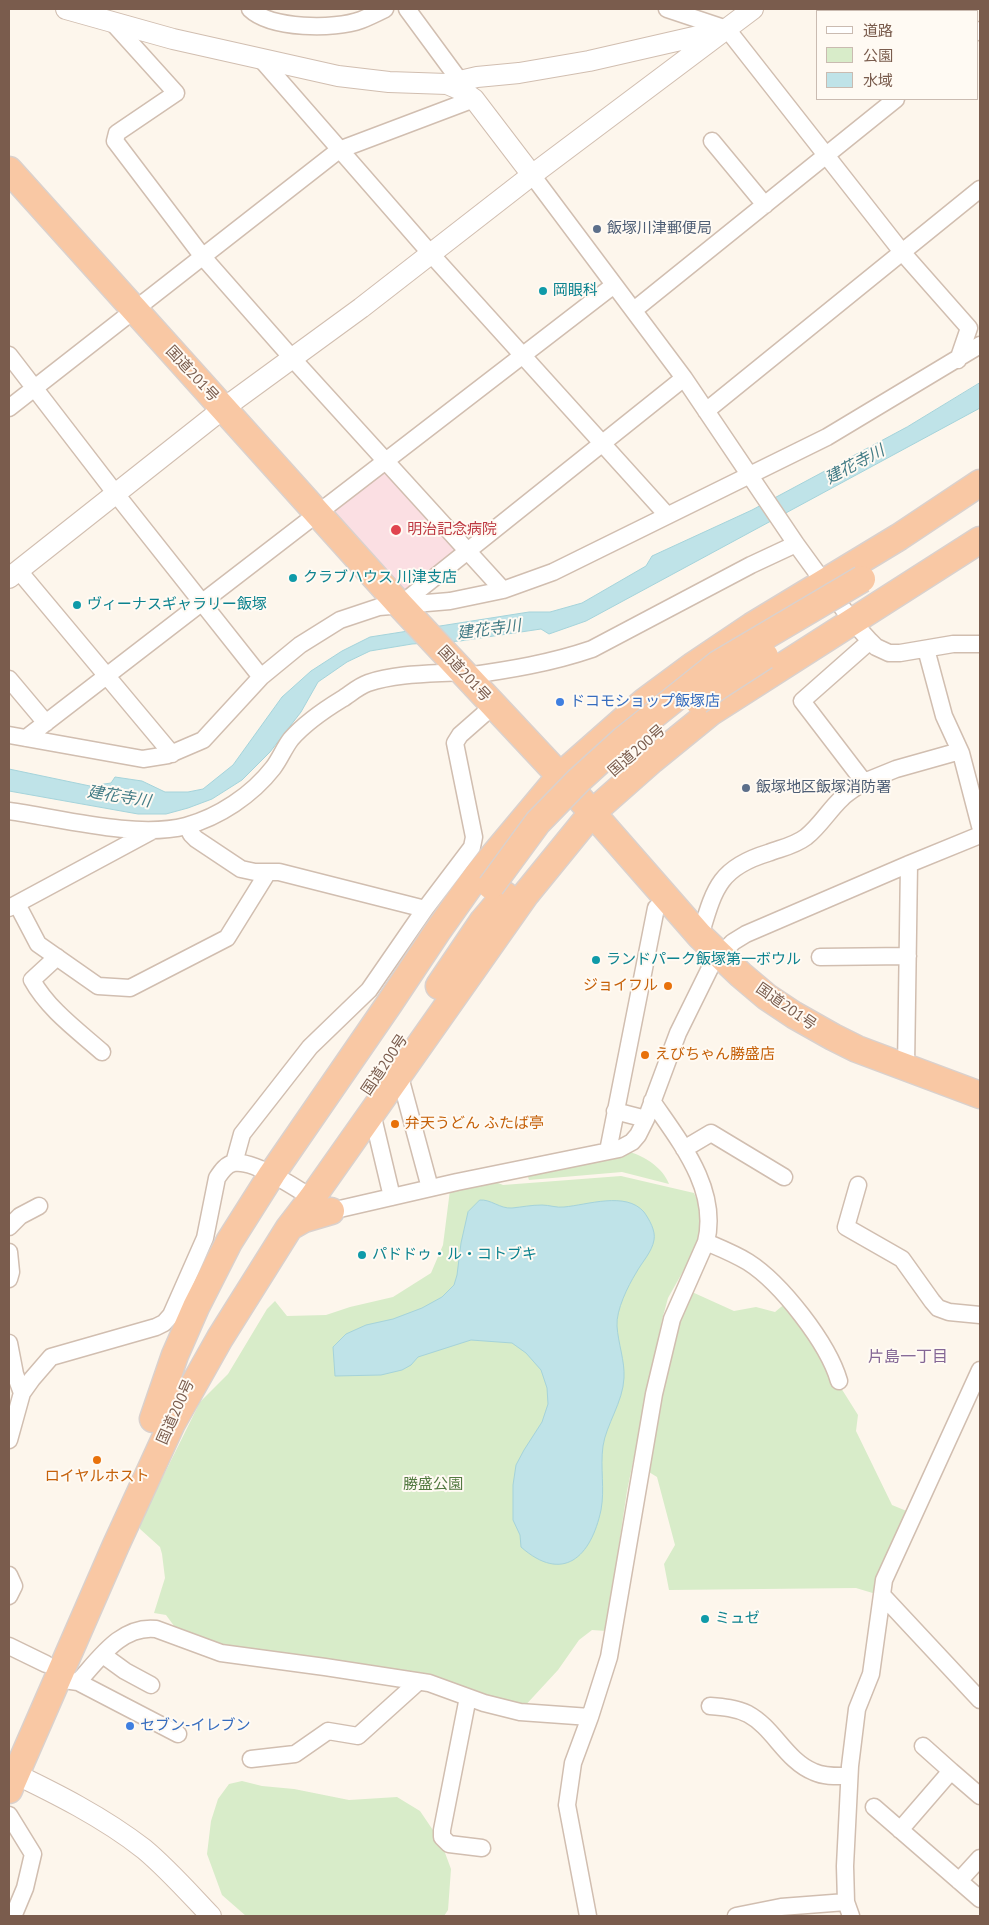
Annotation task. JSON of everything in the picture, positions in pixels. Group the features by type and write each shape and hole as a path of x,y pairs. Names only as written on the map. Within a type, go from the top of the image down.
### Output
{"highway":[{"name":"国道201号","path":"9,170 404,610 560,776 700,936 767,996 814,1028 857,1049 980,1095"},
{"path":"162,1422 220,1338 289,1228 300,1191 468,889 560,776 644,702 694,665 752,626 899,537 980,483"},
{"name":"国道200号","path":"865,586 980,498"},
{"name":"国道200号","path":"11,1778 60,1675 162,1422 194,1372 226,1312 300,1191 498,891 538,822 579,780 623,740 718,664 957,538 980,520"},
{"path":"300,1191 372,1113 526,894 592,813 652,760 711,712 980,540"},
{"name":"国道200号","path":"9,1745 60,1675"}],"street":[{"path":"66,9 91,12 111,21 173,38 338,76 389,82 453,82 477,77 518,73 589,61 727,29"},
{"path":"250,9 256,15 281,24 320,27 359,21 385,9"},
{"path":"407,9 453,82 474,99 634,310 684,378 794,541 826,582 852,621 870,641 876,647 889,653 900,653 953,644 980,644"},
{"path":"667,9 727,29 902,252 969,328 958,360"},
{"path":"172,754 107,676 12,574 224,408 431,254 532,174 753,9"},
{"path":"111,21 176,94 118,134 115,141 203,257 503,590"},
{"path":"260,58 431,254 667,515"},
{"path":"9,408 339,150 474,99"},
{"path":"634,310 895,100"},
{"path":"712,141 764,205"},
{"path":"706,411 980,189"},
{"path":"26,738 614,285"},
{"path":"9,735 143,759 158,758 172,754 203,740 261,677 300,646 340,620 379,607 404,610 503,590 553,572 667,515 750,478 827,437 958,360 980,345"},
{"path":"9,354 116,494 261,677"},
{"path":"404,610 467,552 684,378"},
{"path":"9,810 131,830 154,830 187,826 221,811 237,802 255,788 273,768 291,739 321,712 366,683 390,678 531,666 567,658 592,649 794,541"},
{"path":"864,782 802,701 870,641"},
{"path":"926,648 944,716 960,751 980,826"},
{"path":"9,679 46,723"},
{"path":"234,1163 242,1134 310,1047 369,990 424,910 472,847 474,837 454,743 460,735 493,706"},
{"path":"700,936 715,891 723,879 738,864 795,845 807,836 842,798 864,782 896,769 960,751"},
{"path":"187,826 196,839 241,869 255,872 279,872 424,910"},
{"path":"154,830 13,906 38,944 98,986 130,988 227,938 268,872"},
{"path":"9,1440 22,1393 51,1357 164,1323 171,1315 205,1238 217,1178 225,1168 234,1163 247,1164 300,1191 392,1197 619,1149 632,1142 638,1135 646,1119 678,1034 714,962 733,942 746,934 980,835"},
{"path":"906,1067 910,864"},
{"path":"608,1151 656,908"},
{"path":"820,957 908,956"},
{"path":"57,957 32,980 38,992 52,1007 102,1052"},
{"path":"399,1073 430,1188"},
{"path":"588,1916 567,1805 573,1763 609,1658 654,1394 672,1319 706,1242 709,1228 709,1211 702,1184 684,1149 652,1101"},
{"path":"616,1111 646,1119"},
{"path":"372,1113 392,1197"},
{"path":"684,1149 711,1133 784,1177"},
{"path":"858,1185 846,1227 902,1259 938,1308 949,1312 980,1315"},
{"path":"9,1227 20,1216 39,1206"},
{"path":"706,1242 747,1261 773,1282 790,1300 815,1336 835,1366 839,1381"},
{"path":"9,1252 12,1272 9,1279"},
{"path":"9,1343 22,1393"},
{"path":"736,1916 781,1907 849,1909 846,1866 849,1776 855,1721 871,1674 884,1580 980,1370"},
{"path":"9,1575 14,1586 9,1596"},
{"path":"882,1595 980,1700"},
{"path":"60,1675 103,1655 115,1642 133,1631 144,1628 156,1629 221,1654 429,1683 520,1712 590,1717"},
{"path":"9,1646 60,1675 178,1734"},
{"path":"103,1655 151,1685"},
{"path":"251,1759 295,1754 328,1730 358,1736 418,1682"},
{"path":"468,1697 442,1837 450,1844 482,1848"},
{"path":"710,1706 726,1707 750,1715 790,1756 815,1773 849,1776"},
{"path":"923,1746 980,1796"},
{"path":"900,1830 950,1771"},
{"path":"11,1778 64,1798 122,1833 163,1866 211,1916"},
{"path":"874,1807 980,1899"},
{"path":"9,1815 33,1854 25,1888 14,1910"},
{"path":"960,1881 980,1858"}],"shaded area":[{"name":"明治記念病院","path":"386,466 462,552 408,594 330,509"}],"green space":[{"path":"629,1152 653,1163 669,1184 622,1172 529,1180 527,1174"},
{"name":"勝盛公園","path":"621,1176 694,1193 699,1205 700,1232 695,1250 668,1298 662,1320 627,1491 606,1631 592,1630 579,1640 558,1670 522,1709 230,1651 177,1630 166,1615 154,1613 165,1578 162,1554 160,1547 140,1529 140,1523 200,1402 228,1374 267,1309 275,1301 287,1316 326,1315 393,1297 431,1273 443,1245 450,1190 493,1181 503,1185"},
{"path":"692,1292 734,1311 756,1307 775,1312 787,1302 858,1415 856,1431 892,1505 909,1512 876,1594 856,1588 669,1590 664,1564 675,1545 657,1477 644,1469 680,1313"},
{"path":"242,1781 349,1800 397,1797 420,1811 441,1842 451,1869 448,1910 444,1916 246,1916 222,1895 207,1854 211,1821 218,1799 229,1784"}],"water":[{"name":"建花寺川","path":"980,383 980,408 586,621 549,634 541,629 460,641 412,644 370,651 347,662 318,682 301,712 270,752 242,780 212,799 166,814 138,814 9,791 9,769 90,786 111,783 115,777 142,781 165,792 188,792 203,789 233,765 282,697 311,671 342,651 370,637 529,612 550,612 582,603 646,566 652,556 752,510 907,427"},
{"path":"480,1200 508,1208 542,1205 564,1207 606,1201 627,1202 644,1212 654,1233 651,1249 623,1298 618,1313 617,1326 624,1378 621,1396 607,1430 603,1446 601,1510 590,1541 573,1560 562,1564 550,1563 536,1558 521,1547 520,1535 513,1520 513,1485 516,1465 542,1422 548,1404 547,1388 541,1370 526,1353 512,1343 471,1340 418,1357 411,1365 402,1370 381,1375 335,1376 333,1347 346,1334 366,1325 393,1319 422,1308 442,1297 454,1285 468,1212"}],"place":[{"name":"飯塚川津郵便局","path":"597,229"},
{"name":"岡眼科","path":"543,291"},
{"name":"明治記念病院","path":"396,530"},
{"name":"クラブハウス 川津支店","path":"293,578"},
{"name":"ヴィーナスギャラリー飯塚","path":"77,605"},
{"name":"ドコモショップ飯塚店","path":"560,702"},
{"name":"飯塚地区飯塚消防署","path":"746,788"},
{"name":"ランドパーク飯塚第一ボウル","path":"596,960"},
{"name":"ジョイフル","path":"668,986"},
{"name":"えびちゃん勝盛店","path":"645,1055"},
{"name":"弁天うどん ふたば亭","path":"395,1124"},
{"name":"パドドゥ・ル・コトブキ","path":"362,1255"},
{"name":"ロイヤルホスト","path":"97,1460"},
{"name":"ミュゼ","path":"705,1619"},
{"name":"セブン-イレブン","path":"130,1726"}],"district":[{"name":"片島一丁目","path":"908,1357"}]}
